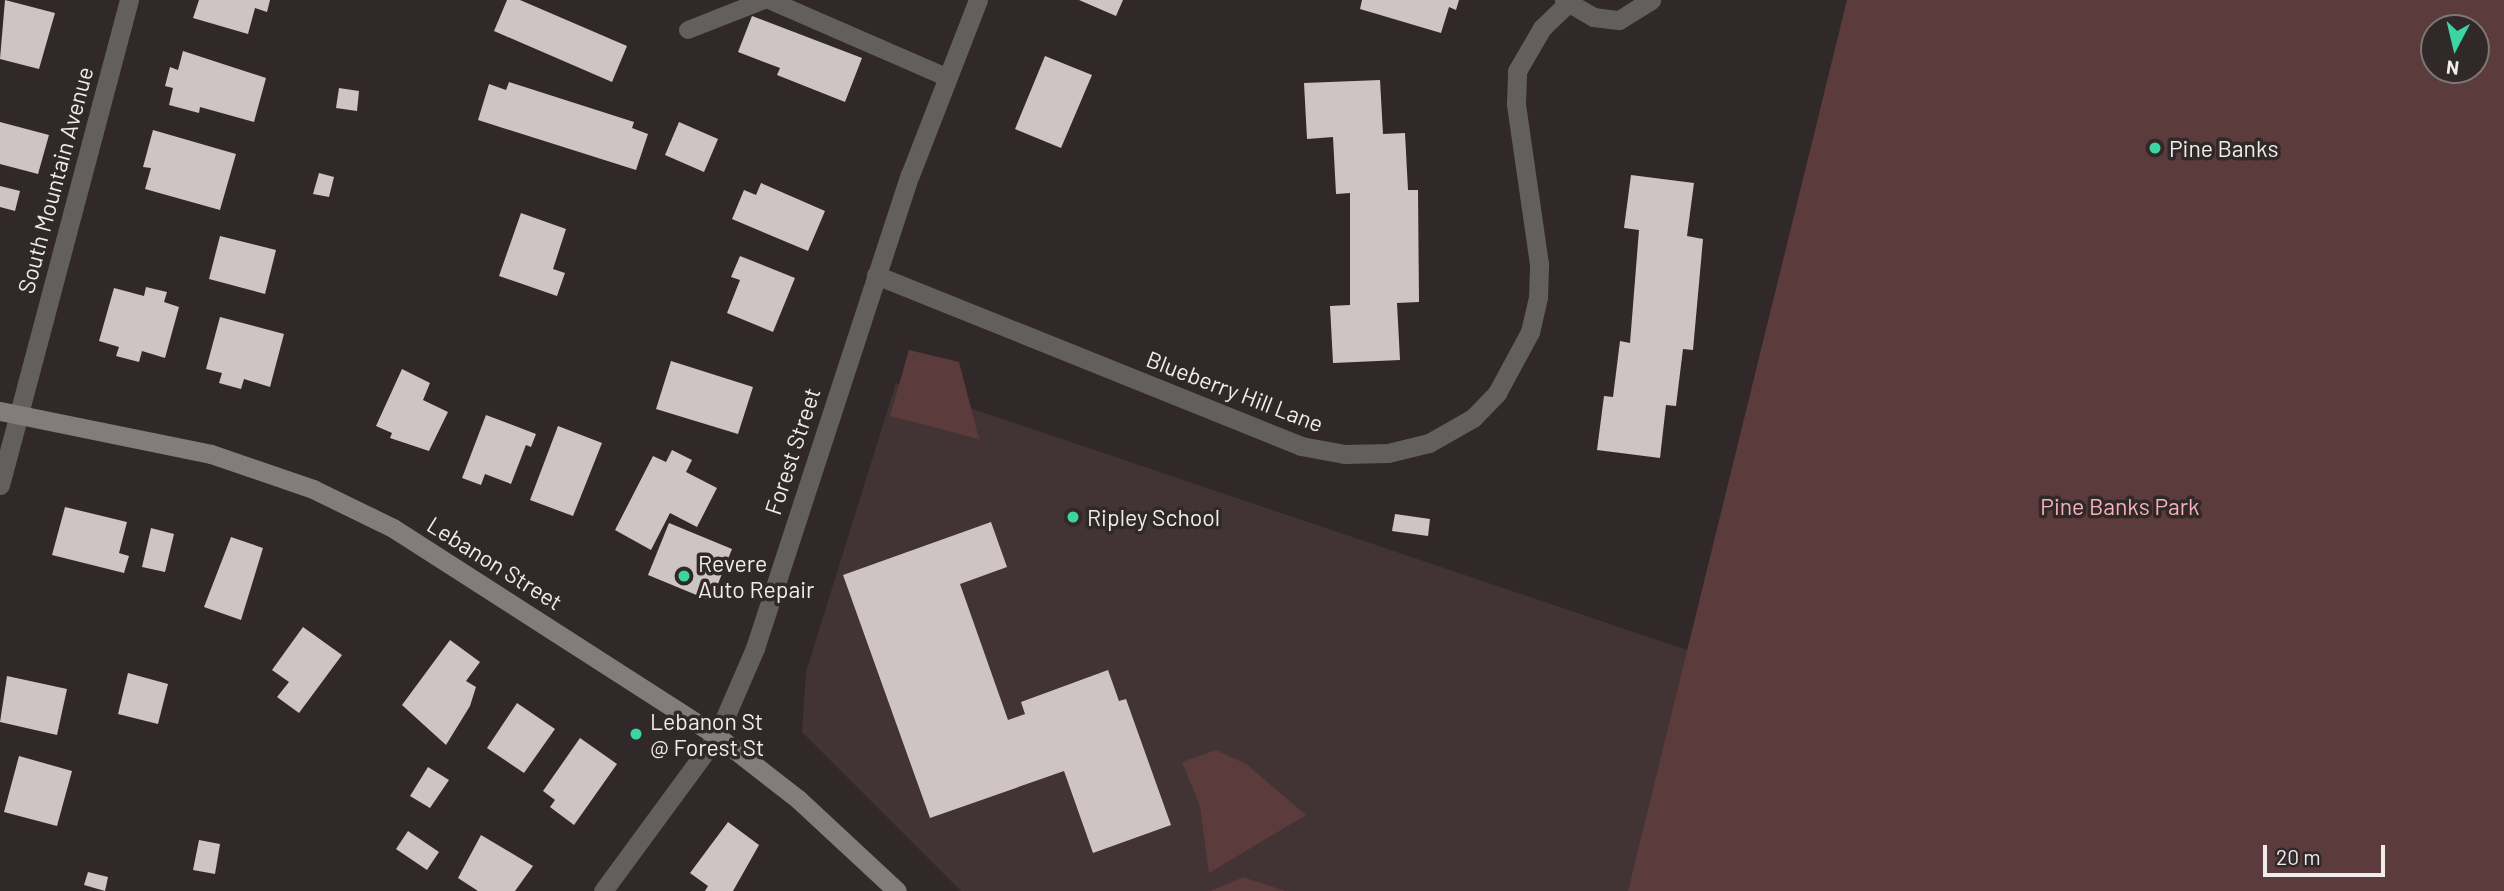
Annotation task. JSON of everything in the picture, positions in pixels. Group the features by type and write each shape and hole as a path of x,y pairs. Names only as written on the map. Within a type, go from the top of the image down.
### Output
{"main road":[{"name":"Lebanon Street","path":"9,412 211,454 313,489 444,559 717,736 798,799 897,891"}],"street":[{"name":"South Mountain Avenue","path":"0,485 9,412 129,0"},
{"name":"Forest Street","path":"603,891 717,736 755,648 876,275 946,77 978,0"},
{"name":"Blueberry Hill Lane","path":"876,275 1301,446 1345,454 1388,453 1429,443 1473,418 1497,393 1530,332 1538,297 1539,264 1516,104 1517,71 1536,35 1565,2 1593,17 1619,20 1651,0"}],"lane":[{"path":"688,30 764,0"},
{"path":"769,0 946,77"}],"shaded area":[{"name":"Ripley School","path":"896,383 1690,651 1628,891 1286,891 1243,877 1210,891 961,891 802,732 806,672"}],"green space":[{"name":"Pine Banks Park","path":"1847,0 2504,0 2504,891 1628,891"},
{"path":"909,350 959,362 979,439 890,416"},
{"path":"1216,750 1246,764 1306,815 1209,873 1200,806 1182,762"},
{"path":"1243,877 1286,891 1210,891"}],"building":[{"path":"5,0 55,13 39,69 0,59"},
{"path":"199,0 270,0 267,12 255,8 248,34 193,18"},
{"path":"507,0 520,0 627,46 612,82 494,31"},
{"path":"1079,0 1123,0 1116,16"},
{"path":"1362,0 1459,0 1456,10 1449,7 1441,33 1360,9"},
{"path":"752,16 862,58 845,102 777,75 780,68 738,52"},
{"path":"183,51 266,78 254,122 200,107 199,113 169,105 173,88 165,86 170,67 178,70"},
{"path":"1045,56 1092,75 1061,148 1015,129"},
{"path":"1380,80 1383,134 1405,133 1408,190 1418,190 1419,302 1397,303 1400,360 1333,363 1330,306 1350,305 1350,193 1336,194 1333,137 1307,139 1304,83"},
{"path":"509,82 634,122 632,128 648,134 636,170 478,120 489,84 506,90"},
{"path":"339,88 359,91 357,111 336,108"},
{"path":"0,122 49,135 38,174 0,164"},
{"path":"679,122 718,139 704,172 665,155"},
{"path":"153,130 236,154 220,210 145,189 151,168 143,167"},
{"path":"319,173 334,177 329,197 313,194"},
{"path":"1631,175 1694,183 1687,236 1703,239 1693,350 1683,349 1676,406 1666,405 1660,458 1597,450 1604,396 1613,397 1620,341 1630,343 1639,230 1624,228"},
{"path":"761,183 825,211 808,251 732,219 744,190 756,195"},
{"path":"0,186 20,191 15,211 0,207"},
{"path":"521,213 566,229 553,269 565,273 557,296 499,276"},
{"path":"220,236 276,250 265,294 209,279"},
{"path":"740,256 795,278 773,332 727,313 740,280 731,277"},
{"path":"146,287 167,292 164,302 179,307 165,358 142,351 139,362 116,356 119,347 99,341 114,288 144,296"},
{"path":"220,317 284,334 270,387 244,379 241,389 219,383 222,373 206,369"},
{"path":"671,361 753,387 738,434 656,409"},
{"path":"402,369 430,383 423,400 448,412 429,451 390,438 392,433 376,426"},
{"path":"486,415 536,434 531,447 526,445 511,484 485,474 481,485 462,478"},
{"path":"558,426 602,443 573,516 530,500"},
{"path":"672,450 692,460 686,472 717,488 697,527 670,513 651,550 615,530 653,456 666,462"},
{"path":"65,507 127,522 119,553 129,556 124,573 52,555"},
{"path":"1395,514 1430,519 1428,536 1392,531"},
{"path":"991,522 1007,567 960,584 1008,720 1025,714 1021,702 1108,670 1119,701 1126,699 1171,825 1093,853 1064,771 930,818 843,575"},
{"path":"669,523 732,549 711,601 648,575"},
{"path":"151,528 174,534 165,572 142,567"},
{"path":"231,537 263,548 241,620 204,607"},
{"path":"303,627 342,655 299,713 277,697 289,682 272,670"},
{"path":"450,640 480,662 466,681 476,687 470,706 446,745 402,705"},
{"path":"128,673 168,684 158,724 118,714"},
{"path":"7,676 67,689 57,735 0,722"},
{"path":"517,703 555,729 524,773 487,748"},
{"path":"580,738 617,764 574,825 550,807 555,800 543,791"},
{"path":"19,756 72,771 57,826 4,812"},
{"path":"428,767 449,780 430,808 410,796"},
{"path":"728,822 759,845 733,891 705,891 708,886 690,873"},
{"path":"408,831 439,852 427,870 396,849"},
{"path":"481,835 533,866 515,891 478,891 458,878"},
{"path":"199,840 220,844 215,874 193,870"},
{"path":"88,872 108,877 105,891 84,885"}],"place":[{"name":"Pine Banks","path":"2155,148"},
{"name":"Ripley School","path":"1073,517"},
{"name":"Revere Auto Repair","path":"684,576"},
{"name":"Lebanon St @ Forest St","path":"636,734"}]}
